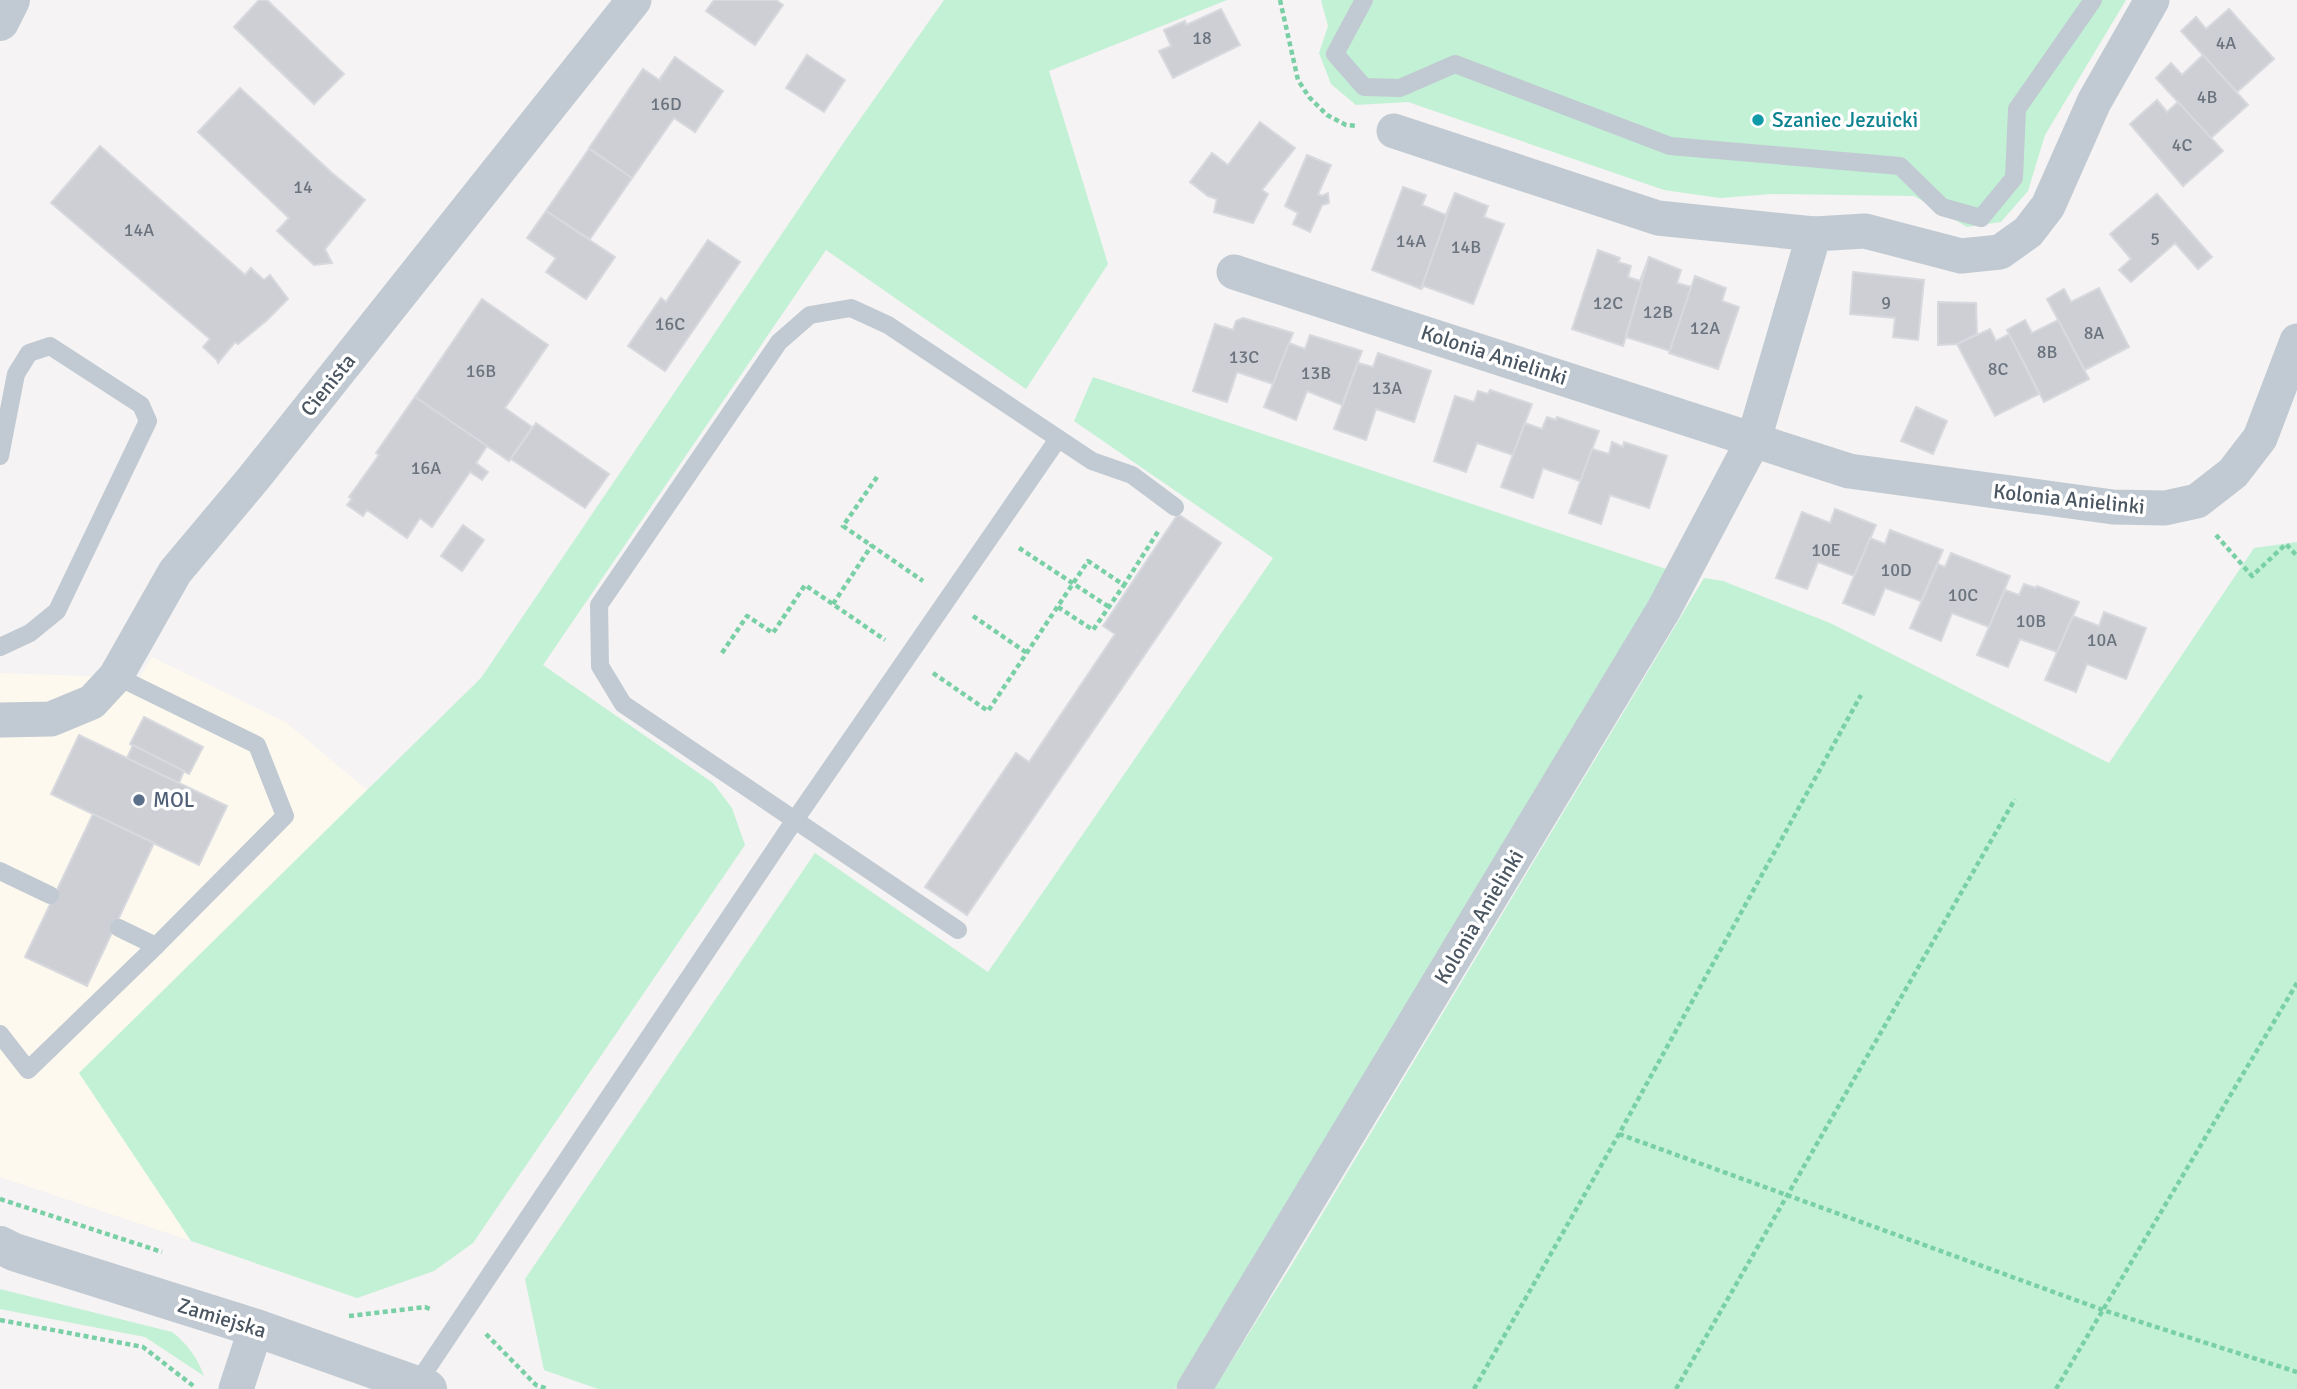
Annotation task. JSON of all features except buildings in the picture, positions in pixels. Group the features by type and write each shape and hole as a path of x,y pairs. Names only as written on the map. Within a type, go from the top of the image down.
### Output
{"street":[{"path":"0,22 11,0"},
{"name":"Cienista","path":"0,720 51,719 92,702 116,676 175,572 253,479 634,0"},
{"path":"1394,131 1658,218 1814,234 1865,231 1961,256 2000,252 2028,232 2049,206 2094,102 2152,0"},
{"path":"1754,439 1814,234"},
{"name":"Kolonia Anielinki","path":"1234,272 1849,471 2112,507 2165,508 2197,501 2233,473 2260,438 2297,341"},
{"name":"Kolonia Anielinki","path":"1194,1389 1664,608 1754,439"},
{"name":"Zamiejska","path":"5,1250 256,1328 422,1387"},
{"path":"236,1389 256,1328"}],"lane":[{"path":"1364,0 1335,54 1364,87 1400,88 1455,64 1670,146 1900,166 1942,207 1981,218 2014,178 2017,110 2092,0"},
{"path":"958,930 794,822 623,704 600,666 599,605 779,342 810,315 851,309 888,325 1092,461 1132,475 1175,507"},
{"path":"0,456 16,374 29,354 50,346 141,405 148,421 57,611 30,633 0,647"},
{"path":"422,1387 459,1321 794,822 1058,439"},
{"path":"0,1034 27,1070 156,946 285,816 257,745 116,676"},
{"path":"0,871 50,895"},
{"path":"119,928 156,946"}],"path":[{"path":"877,477 843,526 1027,653"},
{"path":"2197,501 2206,524 2252,576 2286,544 2297,556"},
{"path":"994,531 1109,607"},
{"path":"833,604 872,545"},
{"path":"1058,607 1093,630 1124,585"},
{"path":"1474,1389 1619,1134 1861,695"},
{"path":"1676,1389 2015,799"},
{"path":"2056,1389 2297,983"},
{"path":"1619,1134 2103,1310 2297,1372"},
{"path":"0,1199 174,1256"},
{"path":"338,1312 351,1317 425,1307 480,1329 536,1384 548,1389"},
{"path":"0,1320 143,1347 198,1389"}],"shaded area":[{"path":"152,657 287,723 368,791 80,1073 191,1241 0,1177 0,673 139,678"}],"green space":[{"path":"944,0 1227,0 1049,71 1108,264 1026,389 826,250 543,665 713,783 732,808 745,845 473,1243 434,1271 357,1298 191,1241 79,1073 481,678 844,142"},
{"name":"Szaniec Jezuicki","path":"1321,0 2126,0 2045,135 2028,191 2001,222 1967,227 1914,196 1771,194 1720,198 1664,190 1408,102 1356,105 1331,84 1319,53 1328,26"},
{"path":"1093,377 1669,570 1175,1389 598,1389 544,1370 525,1279 815,853 988,972 1273,558 1074,421"},
{"path":"2297,542 2297,1389 1214,1389 1291,1266 1704,578 1723,581 1830,623 2109,763 2254,548"},
{"path":"0,1289 172,1332 191,1352 204,1376 145,1337 0,1309"}],"place":[{"name":"Szaniec Jezuicki","path":"1758,120"},
{"name":"MOL","path":"139,800"}]}
